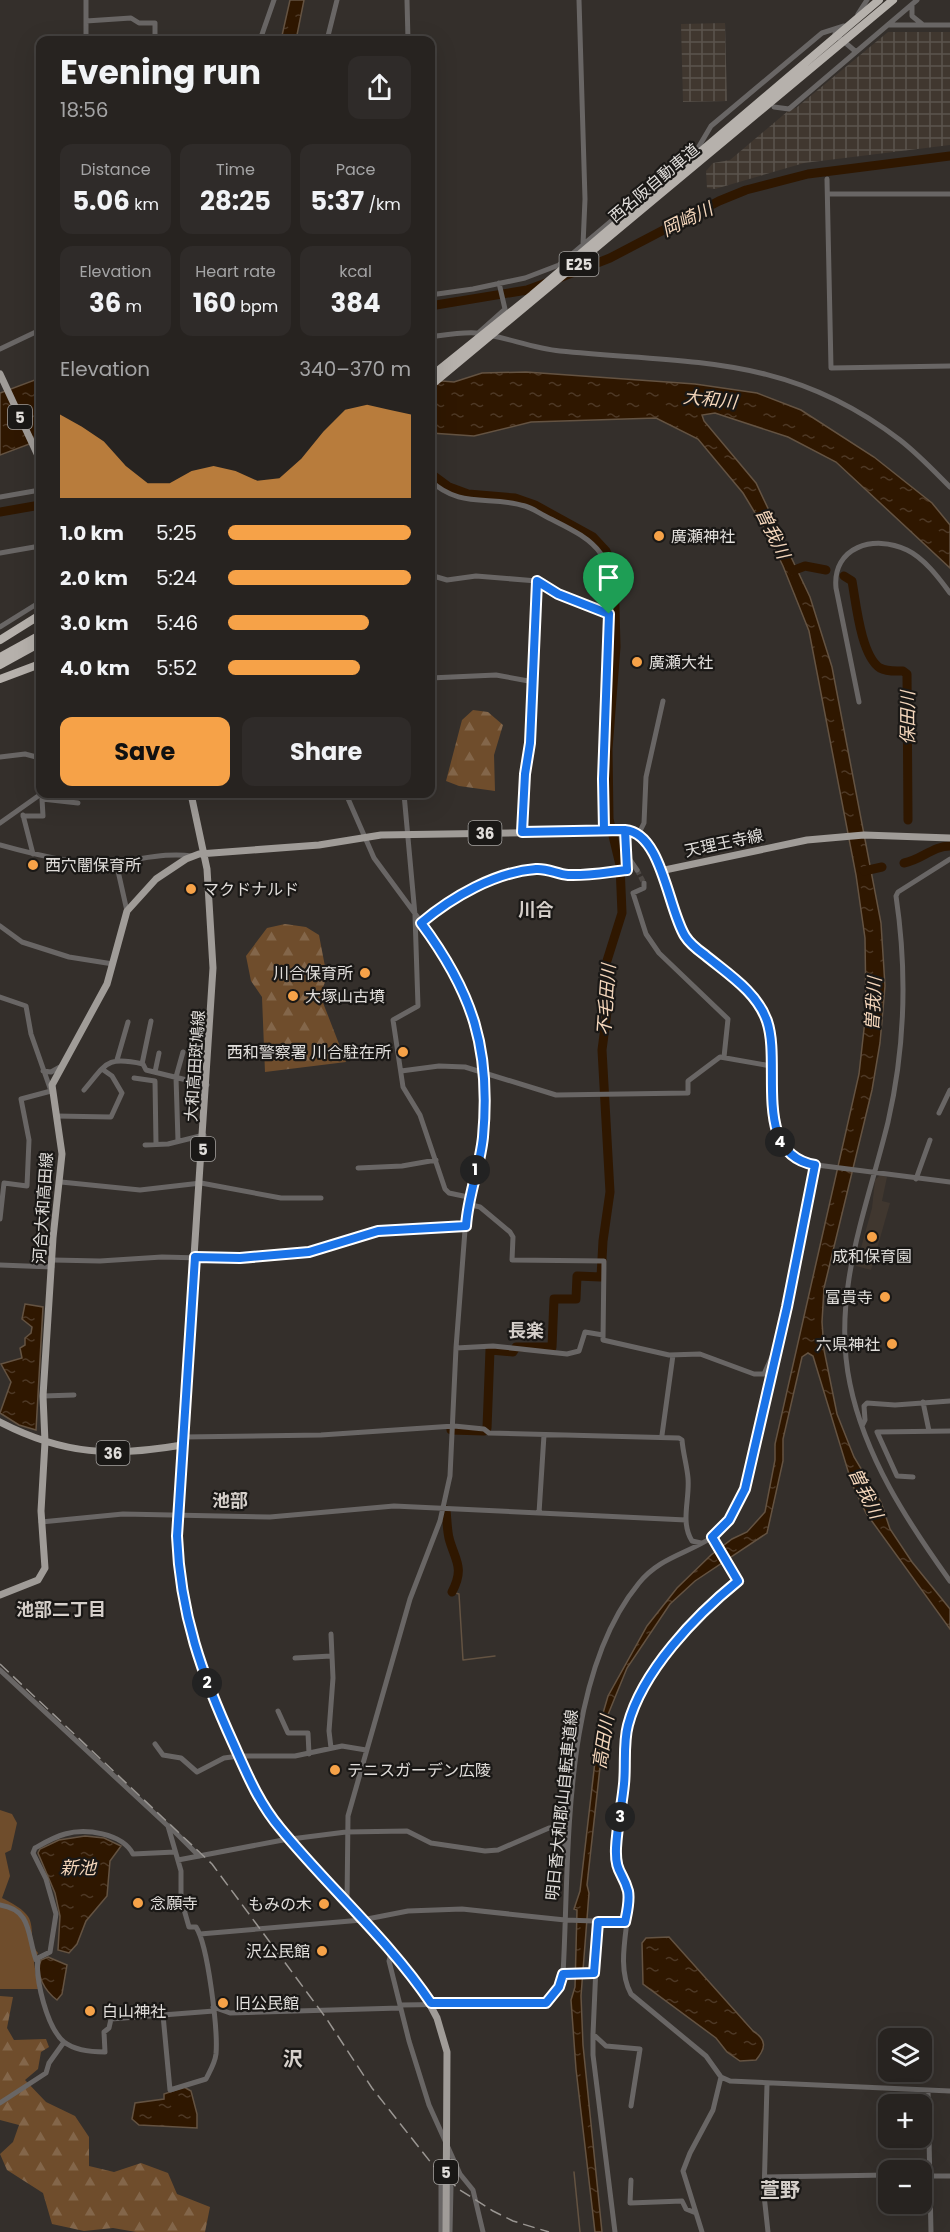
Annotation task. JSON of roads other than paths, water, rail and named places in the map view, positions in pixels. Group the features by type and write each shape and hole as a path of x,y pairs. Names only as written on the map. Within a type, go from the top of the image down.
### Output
{"highway":[{"name":"西名阪自動車道","path":"435,382 723,138 879,0"},
{"name":"西名阪自動車道","path":"435,372 893,0"},
{"path":"0,640 36,618"},
{"path":"0,657 36,637"},
{"path":"0,665 36,645"},
{"path":"0,679 36,666"}],"main road":[{"name":"5","path":"0,374 36,451"},
{"name":"大和高田斑鳩線","path":"192,798 205,853 211,907 213,968 201,1183 177,1515 178,1563 191,1638 259,1800 289,1839 391,1953 431,2003 447,2052 448,2232"},
{"name":"36","path":"205,853 319,845 363,837 406,835 609,830 639,833"},
{"path":"639,833 651,849 660,871"},
{"name":"天理王寺線","path":"660,871 788,843 831,837 884,835 950,838"},
{"path":"51,1091 53,1080 103,991 127,911 156,879 192,856 205,853"},
{"name":"河合大和高田線","path":"0,1595 34,1582 44,1573 46,1559 41,1522 45,1443 43,1396 52,1264 61,1182 62,1144 51,1091"},
{"name":"36","path":"0,1422 45,1443 107,1453 144,1452 182,1445"}],"street":[{"path":"86,0 86,36"},
{"path":"259,36 274,0"},
{"path":"328,36 337,0"},
{"path":"407,0 408,36"},
{"path":"579,0 585,199 583,245"},
{"path":"435,294 500,284 551,269 583,245 698,148 708,129 822,33 843,27 860,12 867,0"},
{"path":"915,2 912,16 924,25"},
{"path":"774,107 789,109 915,2"},
{"path":"86,21 131,18 139,23 155,23 155,36"},
{"path":"888,25 950,25"},
{"path":"831,31 855,51"},
{"path":"736,105 745,106"},
{"path":"827,179 831,369 950,366"},
{"path":"828,194 950,194"},
{"path":"477,334 505,309 500,284"},
{"path":"0,350 36,334"},
{"path":"435,337 477,334 557,351 738,366 783,378 828,396 865,416 901,441 950,487"},
{"path":"435,485 460,498 525,506 581,536 599,552 608,567 609,614 603,779 609,830"},
{"path":"0,497 36,491"},
{"path":"859,702 836,588 837,569 844,554 860,545 887,545 908,550 920,558 950,593"},
{"path":"0,553 36,547"},
{"path":"435,576 447,580 476,576 537,581 558,594 609,614"},
{"path":"522,832 534,681 537,581"},
{"path":"0,627 36,604"},
{"path":"435,678 485,675 534,681"},
{"path":"639,833 644,823 646,777 663,701"},
{"path":"0,757 25,754 36,757"},
{"path":"0,823 36,798"},
{"path":"347,798 374,858 450,961 467,996 482,1048 484,1073 483,1138 468,1201 456,1348 453,1428 444,1507 410,1599 366,1750 346,1832 347,1903"},
{"path":"404,798 415,915 418,1006 393,1020 404,1087 420,1114 445,1189 480,1207 510,1232 513,1237 512,1260 604,1261 603,1340 673,1355 700,1354 754,1374 764,1374 781,1338"},
{"path":"23,816 43,816 42,799 78,803"},
{"path":"21,808 33,854"},
{"path":"421,923 442,906 469,891 518,872 540,869 566,875 627,870 625,830"},
{"path":"0,844 55,859 116,862 162,855 192,856"},
{"path":"626,854 637,870"},
{"path":"950,859 898,891 896,896 903,954 903,1008 889,1117 871,1173 852,1254 845,1321 847,1367 862,1426 891,1491 950,1581"},
{"path":"116,862 127,911"},
{"path":"660,871 684,936 744,988 760,1005 769,1026 771,1066 780,1141 793,1156 815,1165 950,1182"},
{"path":"644,884 644,888 633,893 646,934 659,953 719,1008 729,1022 724,1057"},
{"path":"0,926 30,945 69,957 112,964"},
{"path":"0,997 26,1006 43,1071 51,1091 21,1099 29,1140 27,1186 4,1183 0,1218"},
{"path":"151,1021 142,1064 146,1070 207,1085"},
{"path":"117,1060 128,1022"},
{"path":"178,1142 177,1077 183,1052"},
{"path":"155,1072 159,1053"},
{"path":"401,1071 439,1066 465,1067 556,1095 688,1093 688,1081 696,1073 715,1060 724,1057 771,1066"},
{"path":"84,1090 102,1069 117,1060 142,1064"},
{"path":"43,1071 51,1072 60,1067"},
{"path":"56,1116 111,1117 122,1093 112,1076 102,1069"},
{"path":"134,1078 155,1082 156,1144"},
{"path":"939,1113 950,1090"},
{"path":"145,1145 178,1142 204,1135"},
{"path":"916,1179 930,1140"},
{"path":"358,1168 402,1166 436,1160"},
{"name":"明日香大和郡山自転車道線","path":"625,1922 567,1920 567,1865 582,1715 601,1652 618,1613 639,1582 662,1562 713,1538 729,1520 745,1489 781,1338 815,1165"},
{"path":"61,1182 140,1190 201,1183 281,1198 321,1198"},
{"path":"0,1264 52,1264 195,1257 240,1258 309,1252 378,1231 466,1226"},
{"path":"456,1348 493,1346 567,1354 579,1352 585,1332 603,1335"},
{"path":"662,1436 673,1355"},
{"path":"43,1396 74,1395"},
{"path":"862,1426 865,1420 864,1406 867,1403 895,1405 950,1401"},
{"path":"923,1402 929,1431"},
{"path":"183,1437 321,1435 453,1428 544,1435 662,1436 682,1440 683,1462 688,1478 686,1520 692,1541 701,1543"},
{"path":"913,1477 897,1476 877,1432 950,1431"},
{"path":"539,1513 544,1435"},
{"path":"41,1522 123,1514 270,1517 394,1506 444,1507 579,1517 686,1520"},
{"path":"713,1538 738,1581 715,1599 667,1651 635,1706 627,1726 624,1784 616,1846 617,1870 627,1888 629,1898 625,1922 624,1981 631,1994 706,2056 721,2077 730,2081 950,2091"},
{"path":"331,1634 333,1678 329,1731 331,1748"},
{"path":"296,1658 331,1656"},
{"path":"0,1670 200,1856"},
{"path":"278,1711 288,1733 308,1733 309,1754"},
{"path":"155,1744 163,1755 181,1758 197,1772 224,1758 239,1756 295,1756 348,1746 366,1750"},
{"path":"164,2015 170,2090 206,2079 216,2052 210,1976 200,1934 196,1927 189,1927 184,1915 178,1860 168,1826"},
{"path":"178,1860 289,1839 346,1832 407,1831 431,1843 485,1851 498,1850 549,1828 560,1827 567,1865"},
{"path":"37,1963 38,1958 50,1952 56,1914 46,1880 33,1853 35,1848 73,1832 101,1833 129,1846 133,1854 175,1852"},
{"path":"0,1905 14,1907 23,1915 37,1963 45,2006 64,2042 90,2052 105,2052 104,2032 109,2028 111,2019 213,2009 230,2013 431,2003 546,2003 559,1987 565,1974 567,1920 462,1909 408,1911 362,1920 200,1934"},
{"path":"596,1922 592,1974 593,2034 615,2232"},
{"path":"391,1953 389,1961 400,2006 429,2104 460,2174 473,2190 483,2232"},
{"path":"565,1974 592,1974"},
{"path":"593,2034 606,2046 640,2049 631,2106"},
{"path":"0,2103 46,2073 49,2062 64,2042"},
{"path":"702,2232 683,2171 713,2110 721,2077"},
{"path":"767,2084 765,2177 768,2232"},
{"path":"928,2091 929,2160"},
{"path":"765,2177 878,2175"},
{"path":"932,2176 950,2176"},
{"path":"441,2177 441,2232"},
{"path":"631,2180 630,2204 682,2201 686,2209 696,2213"},
{"path":"448,2232 451,2187"},
{"path":"441,2197 451,2197"},
{"path":"930,2214 930,2232"}],"water":[{"path":"290,0 304,0 297,36 282,36"},
{"path":"526,372 695,384 757,393 801,410 874,457 932,503 950,525 950,568 836,462 788,437 715,413 702,415 704,421 756,483 810,597 832,667 881,923 885,986 880,1043 872,1090 824,1288 822,1322 824,1350 837,1414 854,1457 881,1502 890,1529 912,1562 950,1609 950,1629 866,1513 852,1484 813,1356 808,1353 802,1357 783,1439 783,1461 767,1533 695,1581 670,1604 627,1668 605,1722 587,1885 589,1893 581,1996 583,2045 602,2232 595,2232 576,2069 571,2000 575,1987 577,1910 574,1909 580,1891 599,1727 608,1696 647,1626 677,1588 711,1555 732,1539 747,1532 765,1512 775,1460 775,1444 859,1074 866,1011 865,938 856,875 809,631 783,566 766,531 743,493 698,439 656,418 531,422 474,436 435,433 435,380 454,382 482,373"},
{"path":"36,380 36,442 0,455 0,393"},
{"path":"25,1304 43,1307 36,1430 19,1425 0,1413 11,1382 1,1364 22,1358 20,1348 25,1345 25,1338 31,1333 32,1327 22,1319"},
{"name":"新池","path":"85,1836 104,1838 121,1846 110,1861 107,1896 86,1921 77,1944 69,1953 58,1950 60,1916 55,1893 38,1853 40,1849 59,1840"},
{"path":"669,1937 761,2038 764,2044 756,2060 740,2061 727,2052 716,2038 643,1984 642,1943 646,1938"},
{"path":"48,1957 67,1965 62,1994 57,2000 45,1987 40,1977 41,1960"},
{"path":"184,2087 191,2091 197,2114 197,2128 139,2125 132,2119 135,2103 164,2099 164,2094"}],"waterway":[{"name":"岡崎川","path":"559,278 610,258 719,201 746,190 808,174 950,156"},
{"name":"岡崎川","path":"435,305 527,290 546,283"},
{"name":"不毛田川","path":"435,477 449,487 468,494 515,498 535,505 593,537 606,551 614,569 616,647 608,749 609,819 620,865 622,913 605,967 607,1012 602,1050 610,1192 603,1241 601,1277 577,1276 576,1299 554,1299 552,1347 516,1347 513,1352 490,1350 487,1428 484,1431 451,1430"},
{"name":"不毛田川","path":"0,512 36,506"},
{"name":"保田川","path":"792,571 805,566 826,570"},
{"name":"保田川","path":"844,576 852,581 860,628 874,662 880,668 903,671 907,674 908,820"},
{"name":"保田川","path":"904,863 938,848 950,846"},
{"name":"保田川","path":"864,871 882,867"},
{"name":"不毛田川","path":"446,1510 449,1538 458,1570 452,1592"},
{"path":"452,1592 459,1594 463,1660 495,1656"},
{"path":"574,2172 580,2232"}],"tunnel":[{"path":"637,870 644,883"}],"railway":[{"path":"0,1664 212,1864 326,2018 372,2088 436,2169 460,2190 493,2211 513,2221 549,2232"}],"place":[{"name":"廣瀬神社","path":"659,536"},
{"name":"廣瀬大社","path":"637,662"},
{"name":"西穴闇保育所","path":"33,865"},
{"name":"マクドナルド","path":"191,889"},
{"name":"川合保育所","path":"365,973"},
{"name":"大塚山古墳","path":"293,996"},
{"name":"西和警察署 川合駐在所","path":"403,1052"},
{"name":"成和保育園","path":"872,1237"},
{"name":"富貴寺","path":"885,1297"},
{"name":"六県神社","path":"892,1344"},
{"name":"テニスガーデン広陵","path":"335,1770"},
{"name":"念願寺","path":"138,1903"},
{"name":"もみの木","path":"324,1904"},
{"name":"沢公民館","path":"322,1951"},
{"name":"旧公民館","path":"223,2003"},
{"name":"白山神社","path":"90,2011"}],"district":[{"name":"川合","path":"536,909"},
{"name":"長楽","path":"526,1330"},
{"name":"池部","path":"230,1500"},
{"name":"池部二丁目","path":"61,1609"},
{"name":"沢","path":"293,2059"},
{"name":"萱野","path":"780,2190"}],"water label":[{"name":"大和川","path":"710,399"},
{"name":"曽我川","path":"773,533"},
{"name":"曽我川","path":"873,1004"},
{"name":"曽我川","path":"866,1493"},
{"name":"高田川","path":"603,1742"}]}
